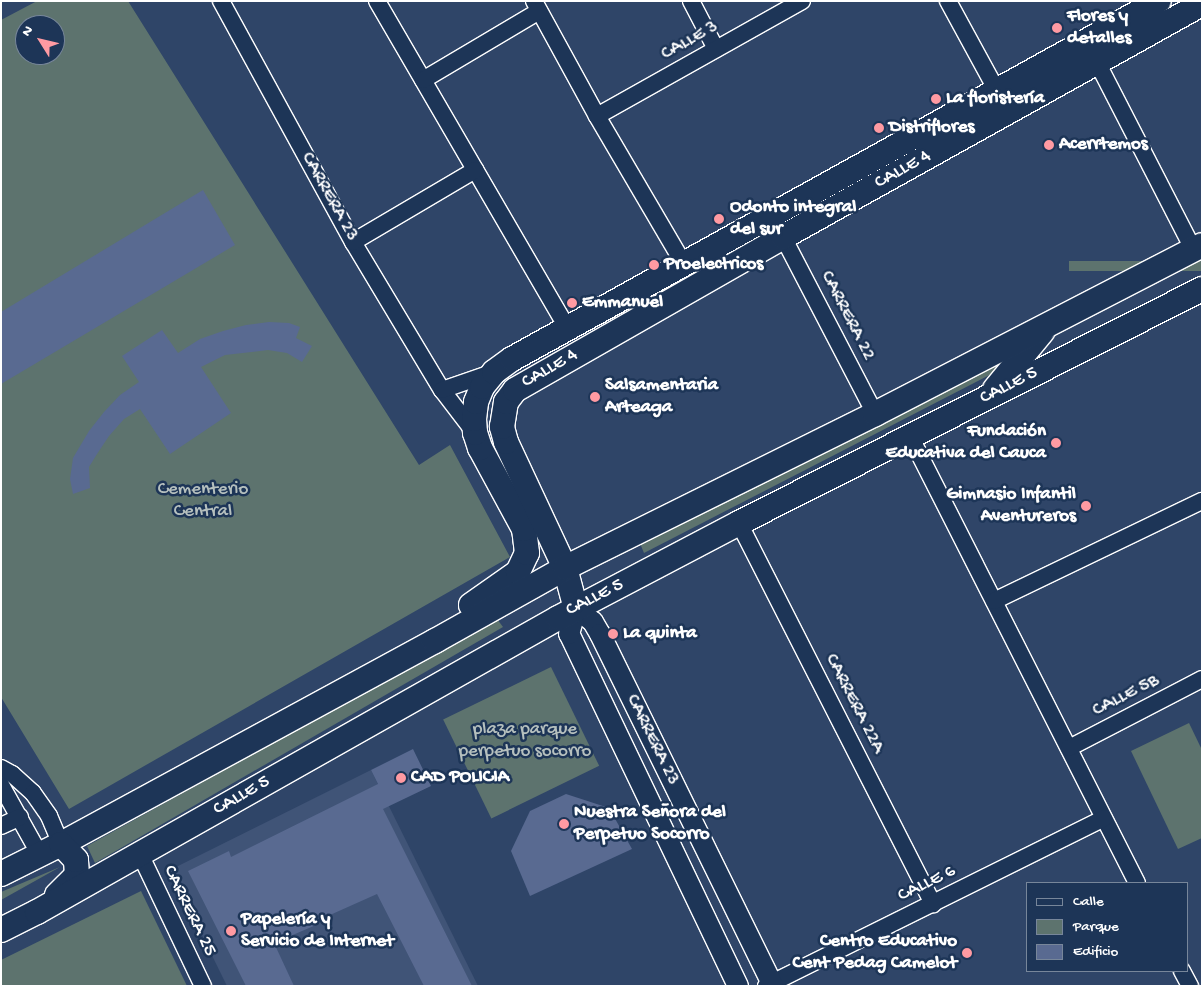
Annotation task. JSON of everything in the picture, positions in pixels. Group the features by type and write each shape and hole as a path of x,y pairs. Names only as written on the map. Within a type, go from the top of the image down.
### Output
{"main road":[{"name":"CALLE 4","path":"494,372 512,359 1160,1"},
{"name":"CALLE 4","path":"565,568 506,442 502,427 506,402 515,390 783,237 1202,4"},
{"path":"842,204 878,157"},
{"name":"CALLE 5","path":"1,874 61,844 435,641 565,568 875,414 1197,247"},
{"name":"CALLE 5","path":"1,930 37,912 576,609 739,523 1202,289"},
{"path":"989,396 1049,324"},
{"name":"CARRERA 23","path":"494,372 482,387 476,402 475,433 480,448 524,530 527,553 518,572"},
{"path":"565,568 576,609"},
{"name":"CALLE 5","path":"435,641 467,607 518,572"},
{"path":"37,912 77,875 76,860 61,844"}],"street":[{"name":"CARRERA 23","path":"221,1 353,242 442,390 475,433"},
{"path":"376,1 568,329"},
{"path":"691,1 716,49"},
{"name":"CALLE 3","path":"597,116 802,1"},
{"path":"948,1 997,91"},
{"path":"423,80 537,6 597,116 684,264"},
{"path":"1097,62 1197,247"},
{"path":"353,242 475,170"},
{"name":"CARRERA 22","path":"783,237 875,414"},
{"path":"442,390 494,372"},
{"path":"910,436 1137,882"},
{"path":"994,601 1202,501"},
{"name":"CARRERA 22A","path":"739,523 932,904"},
{"name":"CARRERA 23","path":"738,986 569,634 576,609 593,622 600,634 770,985"},
{"name":"CALLE 5B","path":"1068,748 1202,679"},
{"path":"1,768 12,774 33,793 49,816 61,844"},
{"path":"1,785 40,855"},
{"path":"1,826 20,817"},
{"name":"CALLE 6","path":"770,985 1104,818"},
{"name":"CARRERA 25","path":"140,854 204,986"}],"shaded area":[{"path":"371,770 478,986 227,986 170,870"}],"green space":[{"name":"Cementerio Central","path":"37,1 128,1 419,465 450,445 510,557 69,809 1,697 1,20"},
{"path":"1069,261 1202,261 1202,271 1069,271"},
{"path":"1011,356 1007,366 644,553 639,541"},
{"path":"497,619 503,627 95,863 87,846"},
{"name":"plaza parque perpetuo socorro","path":"551,667 599,766 491,818 443,720"},
{"path":"1189,723 1202,750 1202,838 1178,849 1131,751"},
{"path":"60,867 1,900 1,892"},
{"path":"141,891 187,986 1,986 1,960"}],"building":[{"path":"203,190 235,245 1,384 1,312"},
{"path":"269,322 289,323 300,327 296,338 312,346 302,362 287,353 268,350 225,355 201,367 231,413 170,454 140,409 124,419 97,454 89,467 90,488 73,494 70,479 73,458 89,431 104,412 120,395 139,382 122,356 162,330 178,353 200,339 223,331"},
{"path":"413,749 431,786 383,809 472,986 424,986 377,894 321,919 323,922 274,943 294,986 246,986 188,871 229,851 231,857 378,784 371,770"},
{"path":"566,794 609,808 632,849 530,896 511,851 530,811"}],"place":[{"name":"Flores y detalles","path":"1057,28"},
{"name":"La floristería","path":"936,99"},
{"name":"Distriflores","path":"879,128"},
{"name":"Acerrtemos","path":"1049,145"},
{"name":"Odonto integral del sur","path":"719,219"},
{"name":"Proelectricos","path":"654,265"},
{"name":"Emmanuel","path":"572,303"},
{"name":"Salsamentaria Arteaga","path":"595,397"},
{"name":"Fundación Educativa del Cauca","path":"1056,443"},
{"name":"Gimnasio Infantil Aventureros","path":"1086,506"},
{"name":"La quinta","path":"613,634"},
{"name":"CAD POLICIA","path":"401,778"},
{"name":"Nuestra Señora del Perpetuo Socorro","path":"564,824"},
{"name":"Papelería y Servicio de Internet","path":"231,931"},
{"name":"Centro Educativo Cent Pedag Camelot","path":"967,953"}]}
